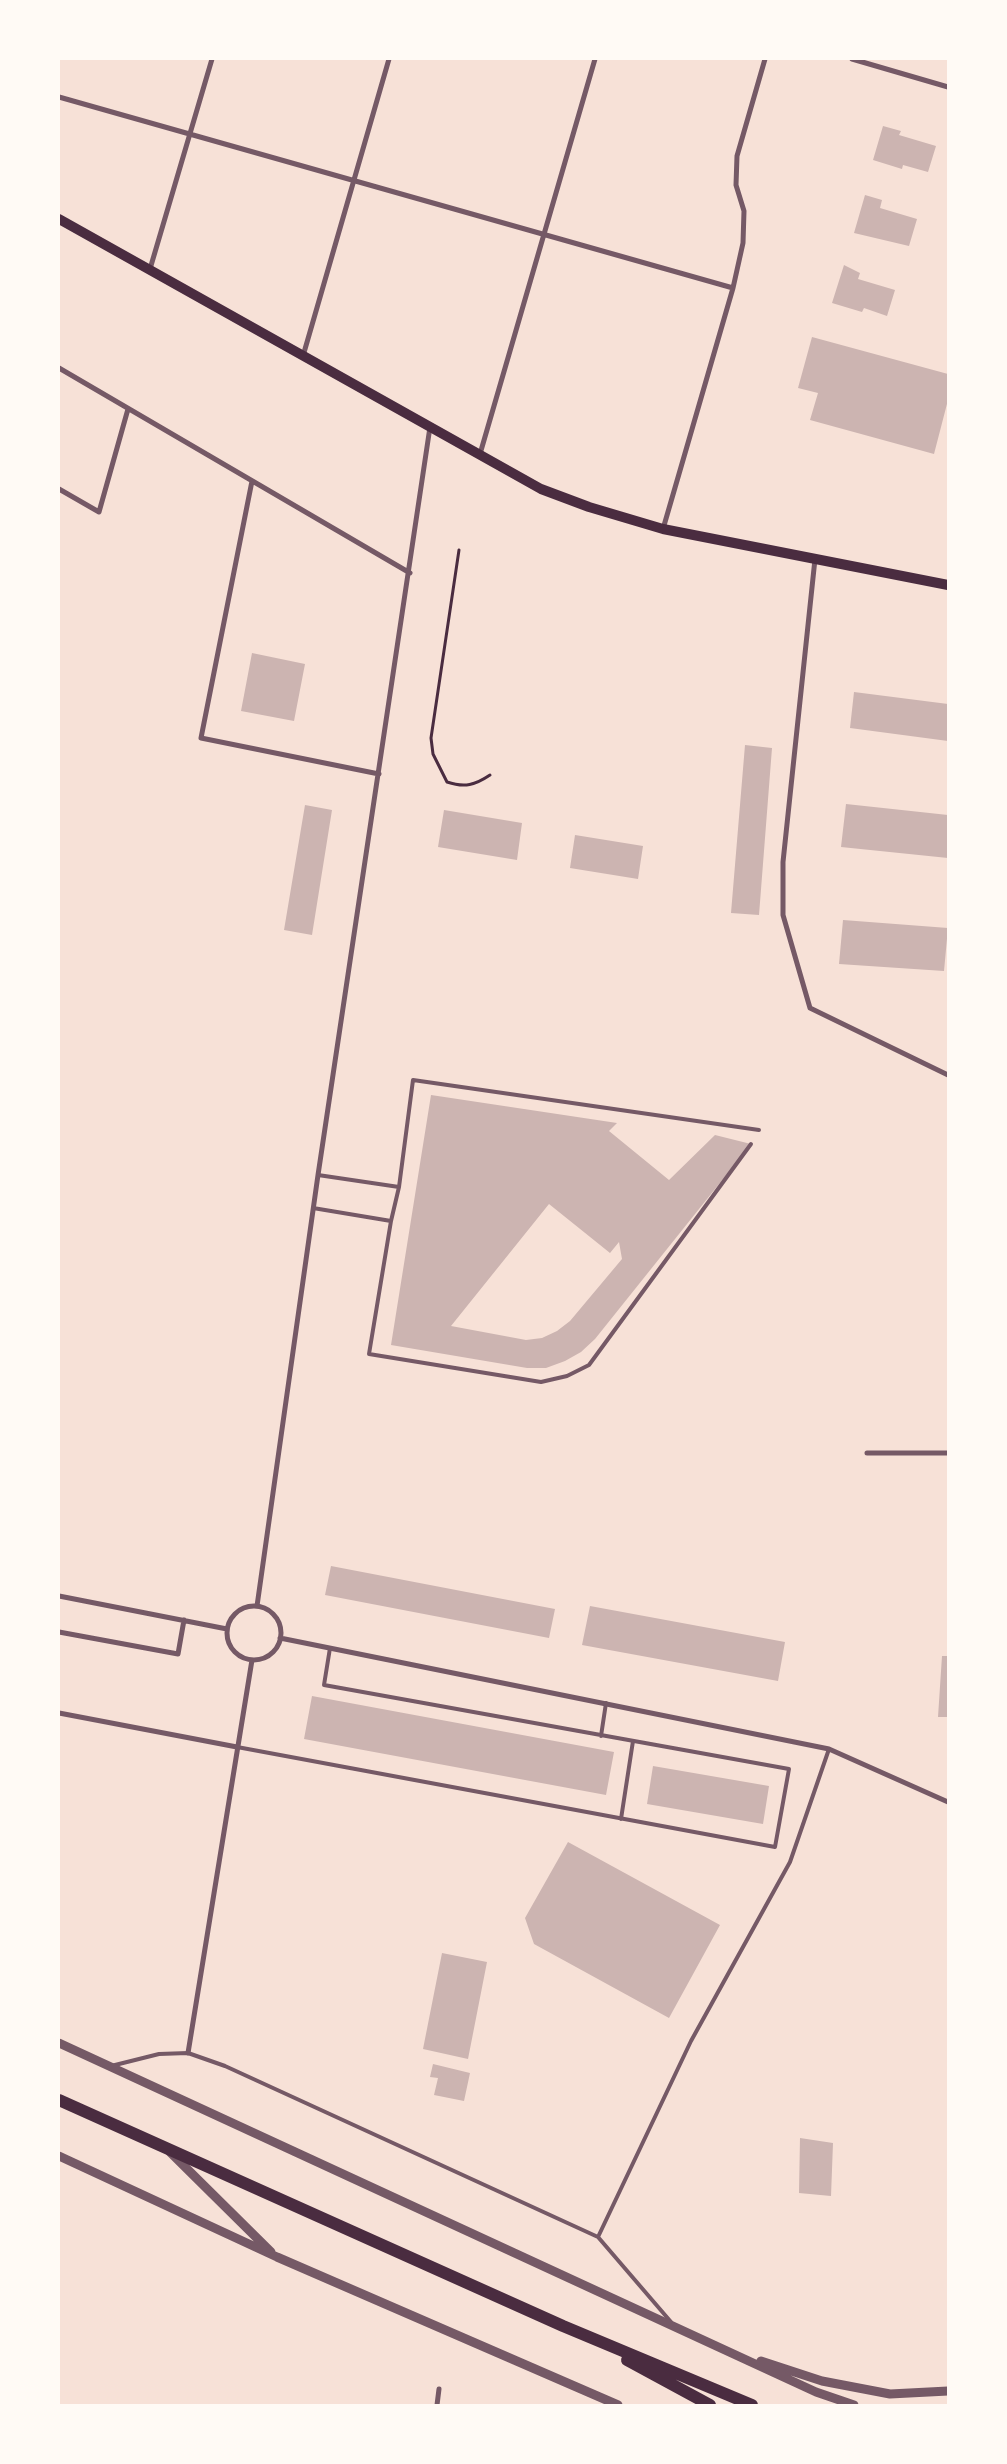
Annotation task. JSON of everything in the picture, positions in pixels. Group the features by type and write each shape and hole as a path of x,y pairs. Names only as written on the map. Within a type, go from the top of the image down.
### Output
{"main road":[{"path":"59,219 541,489 589,507 663,528 948,585"},
{"path":"59,2100 563,2326 752,2405"},
{"path":"563,2326 710,2405"}],"street":[{"path":"150,269 212,59"},
{"path":"303,356 389,59"},
{"path":"480,455 596,59"},
{"path":"663,528 733,288 743,243 744,211 736,185 737,156 765,59"},
{"path":"852,59 948,87"},
{"path":"59,97 353,182 733,288"},
{"path":"59,368 410,573"},
{"path":"59,489 99,512 128,409"},
{"path":"257,1606 313,1208 380,774 430,427"},
{"path":"252,481 201,738 380,774"},
{"path":"815,559 783,862 784,915 810,1008 948,1075"},
{"path":"867,1453 948,1453"},
{"path":"59,1596 227,1629"},
{"path":"249,1606 257,1606 272,1614 280,1629 280,1638 278,1645 267,1656 252,1660 243,1658 230,1646 227,1629 234,1614 249,1606"},
{"path":"59,1632 178,1654 184,1620"},
{"path":"280,1638 829,1749 948,1802"},
{"path":"188,2053 252,1660"},
{"path":"59,1713 237,1747"},
{"path":"59,2043 816,2392 854,2405"},
{"path":"166,2149 276,2257"},
{"path":"59,2156 276,2257 618,2405"},
{"path":"721,2348 822,2381 890,2394 948,2390"},
{"path":"437,2405 439,2389"}],"lane":[{"path":"751,1144 589,1365 567,1376 541,1382 369,1354 391,1220 399,1187 413,1080 759,1130"},
{"path":"318,1175 399,1187"},
{"path":"313,1208 391,1220"},
{"path":"237,1747 775,1846 789,1769 324,1686 330,1648"},
{"path":"601,1736 606,1703"},
{"path":"621,1819 633,1741"},
{"path":"598,2237 691,2041 790,1862 829,1749"},
{"path":"110,2066 159,2054 188,2053 225,2066 598,2237 674,2326"}],"path":[{"path":"459,550 431,738 433,754 447,782 462,787 476,784 490,775"}],"building":[{"path":"883,126 901,131 899,135 936,146 928,172 903,165 902,169 873,160"},
{"path":"865,195 882,200 880,208 917,219 909,246 854,233"},
{"path":"844,265 860,273 858,279 895,290 887,316 864,308 862,312 832,303"},
{"path":"812,337 948,374 948,400 934,454 810,420 818,393 798,388"},
{"path":"252,653 305,664 294,721 241,711"},
{"path":"854,692 948,704 948,741 850,728"},
{"path":"745,745 772,748 759,915 731,913"},
{"path":"846,804 948,815 948,858 841,847"},
{"path":"305,805 332,810 312,935 284,930"},
{"path":"444,810 522,823 517,860 438,847"},
{"path":"575,835 643,846 638,879 570,868"},
{"path":"843,920 948,928 944,971 839,964"},
{"path":"431,1095 617,1123 609,1131 669,1180 715,1135 751,1144 595,1339 581,1352 565,1361 546,1368 527,1368 391,1345","holes":["549,1204 610,1253 619,1242 622,1259 570,1321 557,1331 542,1338 526,1340 451,1326"]},
{"path":"331,1566 555,1609 549,1638 325,1595"},
{"path":"590,1606 785,1642 778,1681 582,1645"},
{"path":"942,1656 948,1656 948,1717 938,1717"},
{"path":"312,1696 614,1752 606,1795 304,1739"},
{"path":"653,1766 769,1786 763,1824 647,1804"},
{"path":"568,1842 720,1925 669,2018 534,1944 525,1918"},
{"path":"442,1953 487,1962 468,2059 423,2049"},
{"path":"433,2064 470,2073 464,2101 434,2095 438,2078 430,2077"},
{"path":"800,2138 833,2143 831,2196 799,2193"}]}
